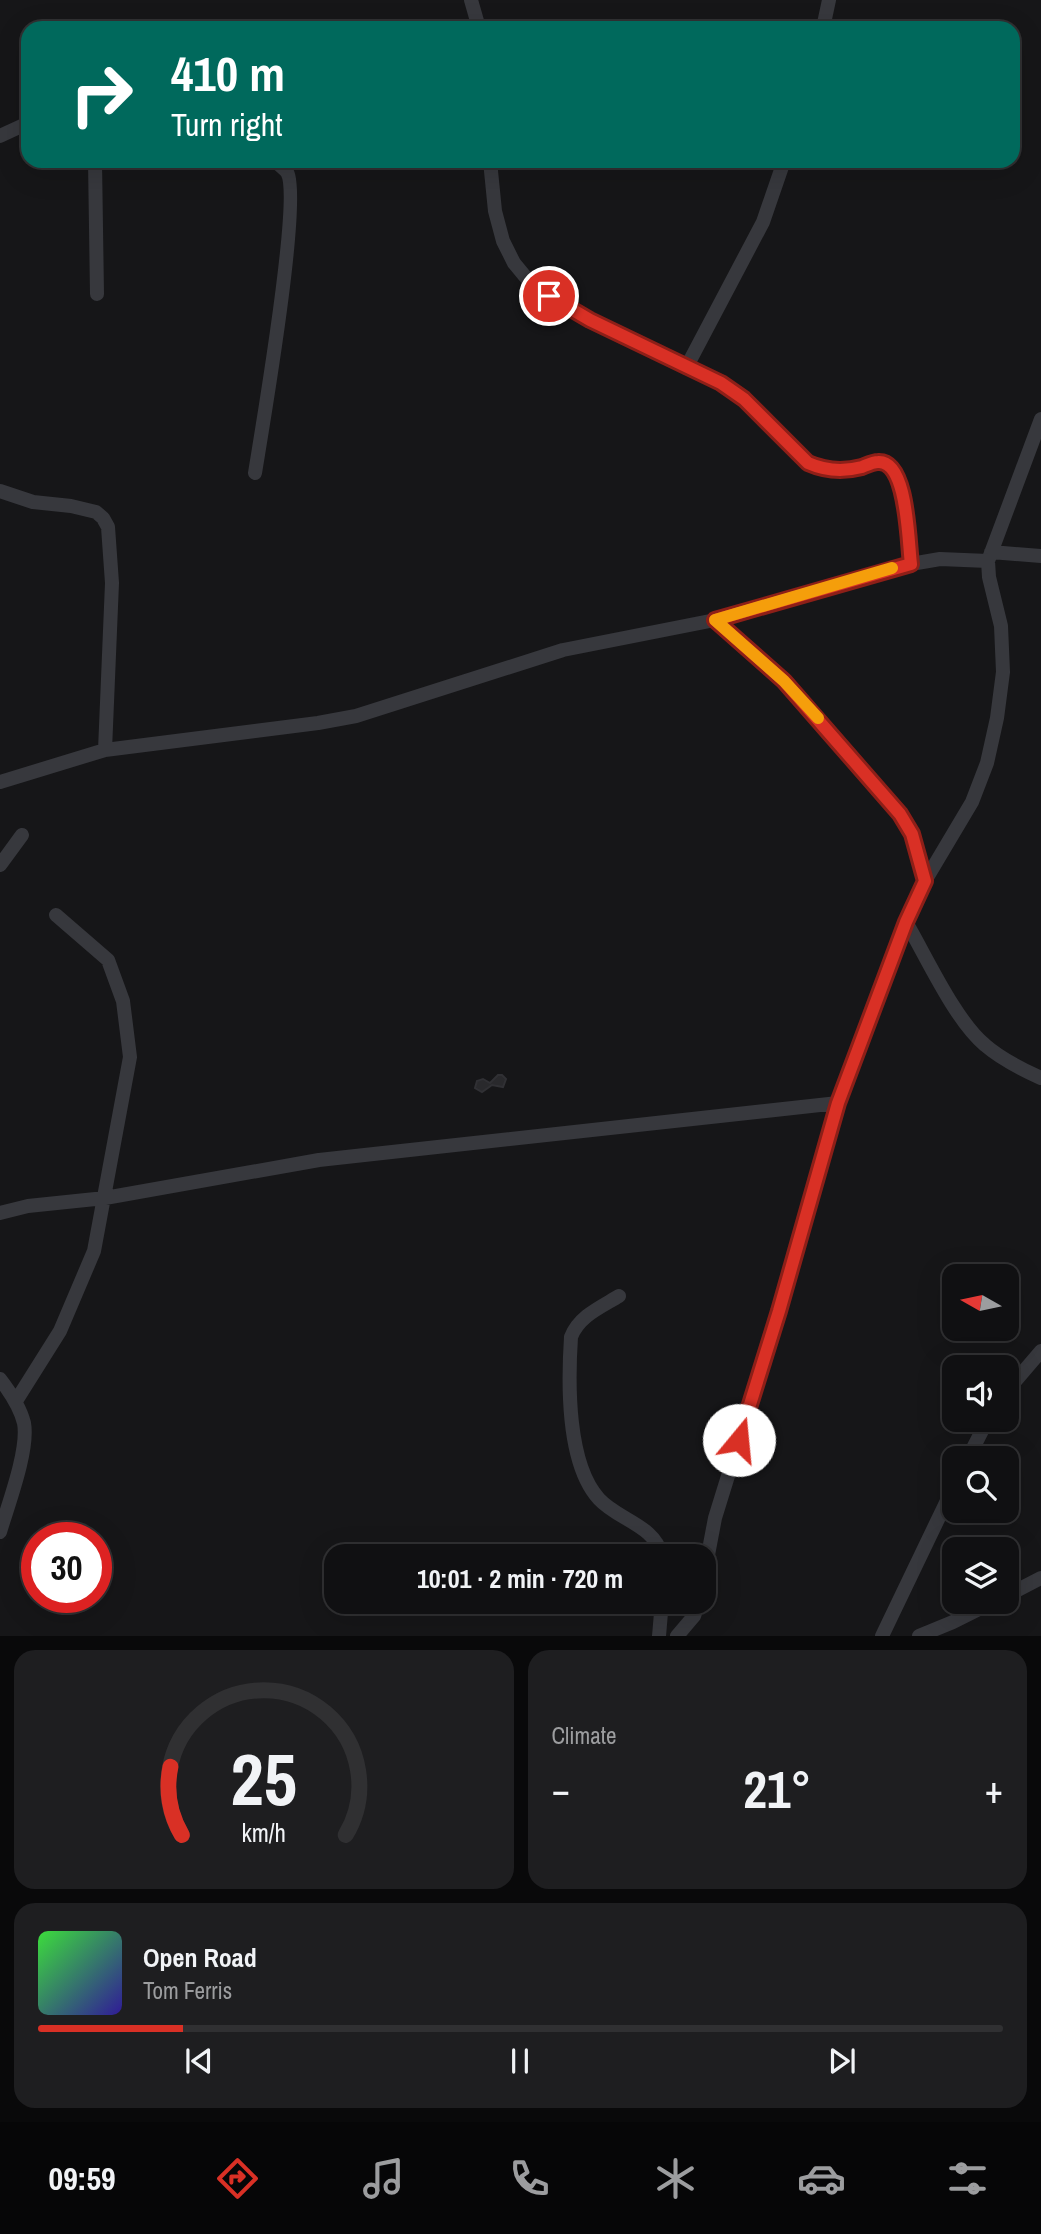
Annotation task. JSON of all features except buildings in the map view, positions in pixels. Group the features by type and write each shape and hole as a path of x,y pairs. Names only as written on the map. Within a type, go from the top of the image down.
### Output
{"street":[{"path":"471,0 477,21"},
{"path":"824,21 829,0"},
{"path":"0,136 21,126"},
{"path":"95,168 97,295"},
{"path":"256,473 284,279 291,196 287,173 282,168"},
{"path":"491,168 495,211 503,241 514,263 528,280 549,296 590,320 721,383 744,399 808,463 840,470 851,470 877,462 887,463 893,468 903,496 911,564"},
{"path":"686,368 763,222 782,168"},
{"path":"710,1544 715,1518 779,1311 838,1103 906,922 925,881 972,802 987,763 998,719 1003,672 1001,626 989,577 990,557 1041,419"},
{"path":"0,491 33,502 96,512 103,517 108,527 112,583 105,750"},
{"path":"0,782 105,750 356,716 563,650 715,620 911,564 940,559 1041,556"},
{"path":"715,620 784,681 900,814 912,834 925,881"},
{"path":"0,865 22,835"},
{"path":"16,1401 60,1331 94,1251 130,1057 123,1001 108,960 56,915"},
{"path":"906,922 970,1029 984,1045 1041,1078"},
{"path":"0,1213 28,1206 105,1198 319,1160 838,1103"},
{"path":"620,1296 583,1319 575,1327 571,1337 573,1422 577,1450 582,1473 601,1502 645,1530 656,1544"},
{"path":"1019,1377 1041,1351"},
{"path":"0,1379 16,1401 24,1424 23,1449 0,1532"},
{"path":"882,1636 942,1511"},
{"path":"1019,1589 1041,1578"},
{"path":"659,1636 662,1614"},
{"path":"683,1632 695,1614"},
{"path":"919,1636 969,1614"}],"slow traffic":[{"path":"818,718 784,681 715,620 892,568"}],"route":[{"path":"549,296 590,320 721,383 744,399 808,463 826,469 851,470 877,462 887,463 898,478 903,496 911,564 715,620 784,681 900,814 912,834 925,881 906,922 838,1103 739,1440"}]}
